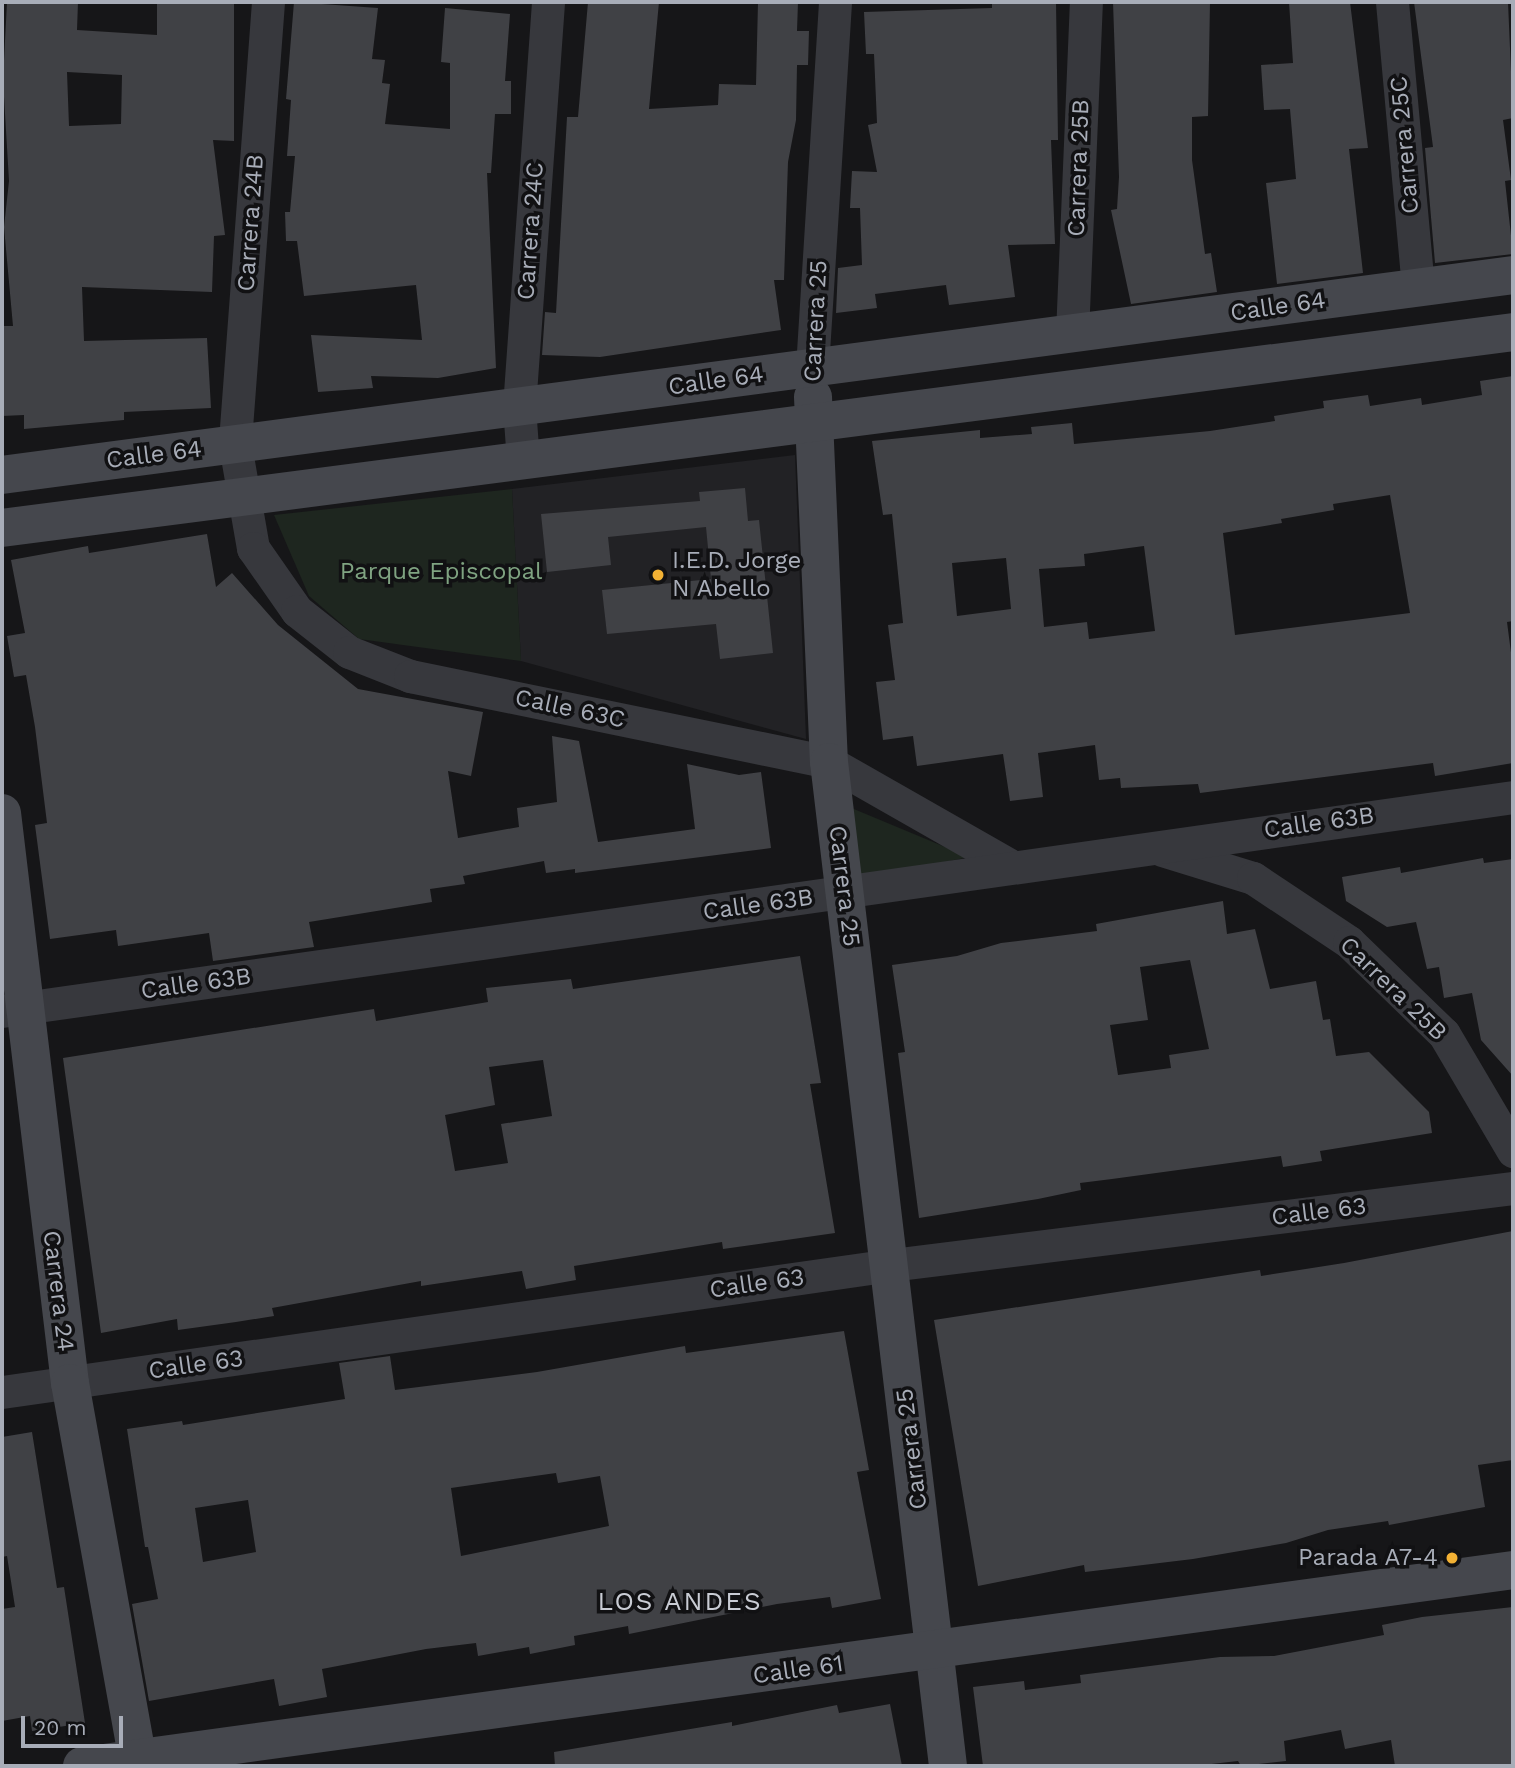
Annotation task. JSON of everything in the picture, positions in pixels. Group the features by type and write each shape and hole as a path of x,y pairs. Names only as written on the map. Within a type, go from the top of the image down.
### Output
{"street":[{"name":"Carrera 24B","path":"235,445 268,2"},
{"name":"Carrera 24C","path":"523,461 519,407 548,2"},
{"name":"Carrera 25","path":"835,2 812,368 829,762 891,1265 948,1766"},
{"name":"Carrera 25B","path":"1072,334 1086,2"},
{"name":"Carrera 25C","path":"1392,2 1418,288"},
{"name":"Calle 64","path":"2,475 1513,275"},
{"path":"1159,323 1164,378"},
{"path":"2,528 1513,332"},
{"name":"Calle 63C","path":"235,445 242,498 253,548 297,611 349,652 410,676 829,762 1013,867"},
{"name":"Calle 63B","path":"13,1009 845,893 1149,846 1513,797"},
{"name":"Carrera 24","path":"2,813 13,1009 70,1383 138,1763"},
{"name":"Carrera 25B","path":"1149,846 1253,877 1349,942 1444,1034 1513,1151"},
{"name":"Calle 63","path":"2,1392 891,1265 1513,1188"},
{"name":"Calle 61","path":"82,1766 138,1763 1513,1570"}],"shaded area":[{"name":"I.E.D. Jorge N Abello","path":"795,455 806,739 521,661 512,489"}],"green space":[{"name":"Parque Episcopal","path":"512,489 521,661 359,639 309,596 274,515"},
{"path":"849,807 969,857 852,881"}],"building":[{"path":"7,2 78,2 77,30 157,35 157,2 234,2 234,141 213,140 225,235 214,236 212,292 82,287 84,341 207,338 211,408 124,412 124,420 24,429 24,415 2,416 2,326 13,326 4,227 9,181 3,80","holes":["67,72 122,75 121,124 69,126"]},
{"path":"294,2 378,8 372,59 385,60 382,83 390,84 385,124 450,129 450,63 441,62 445,8 510,14 505,81 511,81 511,114 495,114 491,173 487,173 496,368 438,378 371,376 373,388 318,392 311,335 422,340 416,285 304,296 297,241 286,241 285,212 290,212 295,156 287,156 291,100 286,99"},
{"path":"588,2 659,2 649,109 718,105 719,84 756,85 758,2 798,2 797,31 809,31 808,65 797,65 796,120 788,162 784,280 774,280 781,330 600,357 542,355 545,312 556,313 567,117 578,117"},
{"path":"992,2 1056,2 1058,140 1051,140 1055,244 1008,245 1015,297 949,305 946,285 875,294 877,308 836,313 838,268 862,265 860,208 850,208 852,171 877,172 868,125 877,123 874,54 866,54 864,12 992,8"},
{"path":"1113,2 1210,2 1208,116 1192,117 1192,160 1205,254 1211,253 1217,292 1131,304 1111,210 1117,209 1119,177"},
{"path":"1289,2 1350,2 1368,148 1349,149 1363,273 1277,284 1266,183 1296,179 1290,109 1264,110 1261,65 1293,63"},
{"path":"1414,2 1508,2 1513,118 1503,120 1511,180 1505,181 1513,254 1435,263 1425,148 1433,147"},
{"path":"1513,376 1513,621 1507,622 1513,668 1513,763 1435,776 1433,763 1200,793 1198,784 1121,788 1120,778 1099,780 1095,745 1038,753 1043,797 1010,801 1003,754 917,766 913,736 883,740 876,682 895,680 888,625 903,623 892,514 883,515 872,441 980,430 980,438 1032,434 1031,427 1072,423 1074,444 1210,431 1275,421 1274,416 1324,408 1323,401 1368,395 1370,406 1421,398 1422,405 1482,395 1480,381","holes":["1390,495 1410,613 1235,635 1223,533 1282,523 1281,519 1334,510 1333,504","1144,546 1155,631 1089,639 1087,622 1044,627 1039,569 1085,566 1084,554","1006,558 1011,609 957,616 952,563"]},
{"path":"745,488 748,521 759,520 773,653 720,659 716,624 607,634 602,590 711,579 706,527 608,537 611,565 547,572 541,514 700,501 699,492"},
{"path":"207,534 216,587 232,573 278,625 358,689 483,712 471,776 448,771 458,838 519,827 517,808 557,802 552,736 579,741 598,842 695,829 687,764 739,775 761,772 771,848 575,873 575,869 546,873 544,861 463,876 465,884 430,889 432,902 309,922 314,947 213,961 209,933 118,946 116,930 50,939 35,825 47,823 35,727 26,675 14,677 7,636 25,633 11,560 88,546 89,553"},
{"path":"1483,858 1484,863 1513,859 1513,1076 1481,1040 1472,993 1444,998 1439,967 1427,969 1416,922 1387,927 1346,901 1342,877 1400,867 1401,873"},
{"path":"1223,901 1227,934 1255,929 1270,989 1316,981 1323,1020 1330,1019 1336,1056 1369,1052 1429,1112 1432,1133 1320,1151 1322,1161 1283,1167 1281,1156 1080,1183 1081,1190 919,1218 898,1053 905,1052 892,965 957,956 1001,943 1097,931 1096,924","holes":["1190,960 1209,1049 1169,1055 1171,1068 1118,1075 1110,1025 1148,1020 1140,967"]},
{"path":"800,956 821,1083 810,1084 835,1233 723,1249 722,1242 574,1266 576,1280 526,1289 522,1271 421,1286 421,1281 272,1308 274,1316 178,1330 177,1319 101,1333 63,1058 374,1009 376,1021 488,1002 486,988 571,979 573,989","holes":["543,1060 552,1116 501,1124 508,1163 455,1171 445,1115 495,1105 489,1067"]},
{"path":"1513,1231 1513,1460 1478,1465 1485,1507 1389,1525 1388,1521 1328,1530 1286,1543 1193,1559 1085,1572 1084,1565 978,1586 934,1320 1260,1270 1261,1276"},
{"path":"844,1331 869,1470 857,1472 881,1599 832,1608 830,1597 777,1604 629,1634 628,1626 574,1636 575,1645 530,1654 529,1647 478,1656 476,1643 426,1649 322,1669 327,1697 279,1706 274,1679 149,1701 132,1604 158,1599 148,1547 145,1547 127,1429 182,1421 183,1425 345,1399 339,1363 390,1356 395,1390 537,1372 685,1346 686,1353","holes":["556,1473 558,1483 600,1476 609,1526 461,1556 451,1488","248,1500 256,1552 203,1562 195,1508"]},
{"path":"32,1432 57,1588 64,1587 85,1723 32,1731 30,1716 2,1721 2,1609 15,1607 7,1556 2,1557 2,1437"},
{"path":"1513,1607 1513,1766 1395,1766 1391,1740 1345,1749 1341,1730 1284,1741 1286,1761 1241,1766 1238,1761 1194,1766 983,1766 973,1687 1024,1681 1025,1690 1081,1683 1080,1675 1220,1657 1274,1656 1384,1635 1382,1625 1422,1617"},
{"path":"890,1704 902,1766 555,1766 554,1752 732,1722 732,1726 837,1705 839,1713"}],"place":[{"name":"I.E.D. Jorge N Abello","path":"658,575"},
{"name":"Parada A7-4","path":"1452,1558"}],"district":[{"name":"LOS ANDES","path":"680,1602"}]}
